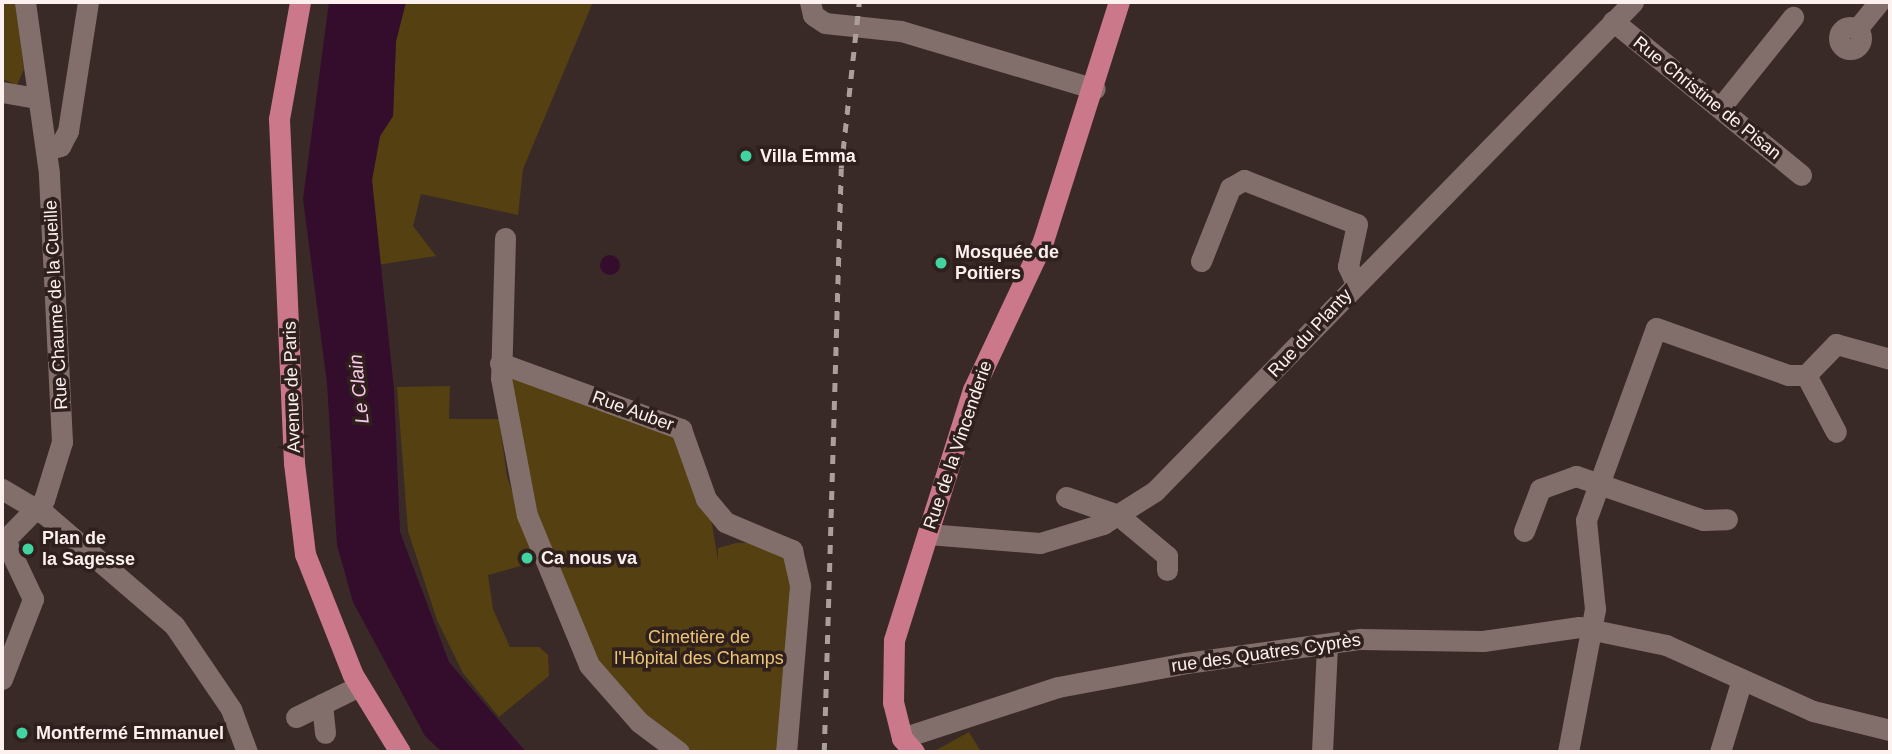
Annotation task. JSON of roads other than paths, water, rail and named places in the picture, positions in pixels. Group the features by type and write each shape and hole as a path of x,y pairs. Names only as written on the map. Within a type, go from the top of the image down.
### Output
{"main road":[{"name":"Avenue de Paris","path":"300,2 279,119 294,463 305,554 359,686 400,752"},
{"name":"Rue de la Vincenderie","path":"904,748 891,683 894,640 973,390 1043,241 1095,89 1119,2"}],"street":[{"name":"Rue Chaume de la Cueille","path":"4,543 36,508 53,478 62,442 46,150 25,2"},
{"path":"46,150 60,146 68,131 88,2"},
{"path":"810,2 813,15 831,23 901,31 1095,89"},
{"name":"Rue du Planty","path":"928,534 1040,543 1118,515 1193,457 1468,168 1633,2"},
{"path":"1857,29 1879,2"},
{"path":"1720,108 1793,17"},
{"name":"Rue Christine de Pisan","path":"1613,21 1801,175"},
{"path":"2,92 37,98"},
{"path":"1201,261 1230,188 1244,180 1357,225 1348,266 1356,284"},
{"path":"505,238 500,363 520,492 589,665 639,722 679,752"},
{"path":"1567,752 1594,601 1586,520 1657,328 1788,375 1807,375"},
{"path":"1807,375 1828,347 1841,344 1890,359"},
{"name":"Rue Auber","path":"500,363 681,429 706,499 725,522 792,550 800,586 786,752"},
{"path":"1807,375 1836,432"},
{"path":"1524,531 1540,489 1576,476 1599,481 1703,520 1727,519"},
{"path":"2,489 36,508 174,625 231,709 247,752"},
{"path":"1066,497 1118,515 1167,556 1167,570"},
{"path":"2,679 33,599 4,543"},
{"name":"rue des Quatres Cyprès","path":"904,748 926,733 1090,679 1327,643 1483,641 1589,629 1666,645 1813,711 1890,730"},
{"path":"1322,752 1327,643"},
{"path":"1720,752 1742,679"},
{"path":"296,717 359,686"},
{"path":"322,704 325,733"}],"water":[{"name":"Le Clain","path":"329,2 406,2 396,41 393,116 380,136 372,180 394,389 400,532 449,662 526,752 442,752 425,736 353,602 337,545 327,383 303,199"},
{"path":"610,255 617,258 620,265 617,272 610,275 603,272 600,265 603,258"}],"railway":[{"path":"824,752 841,168 859,2"}],"place":[{"name":"Villa Emma","path":"746,156"},
{"name":"Mosquée de Poitiers","path":"941,263"},
{"name":"Plan de la Sagesse","path":"28,549"},
{"name":"Ca nous va","path":"527,558"},
{"name":"Montfermé Emmanuel","path":"22,733"}],"park label":[{"name":"Cimetière de l'Hôpital des Champs","path":"699,648"}]}
